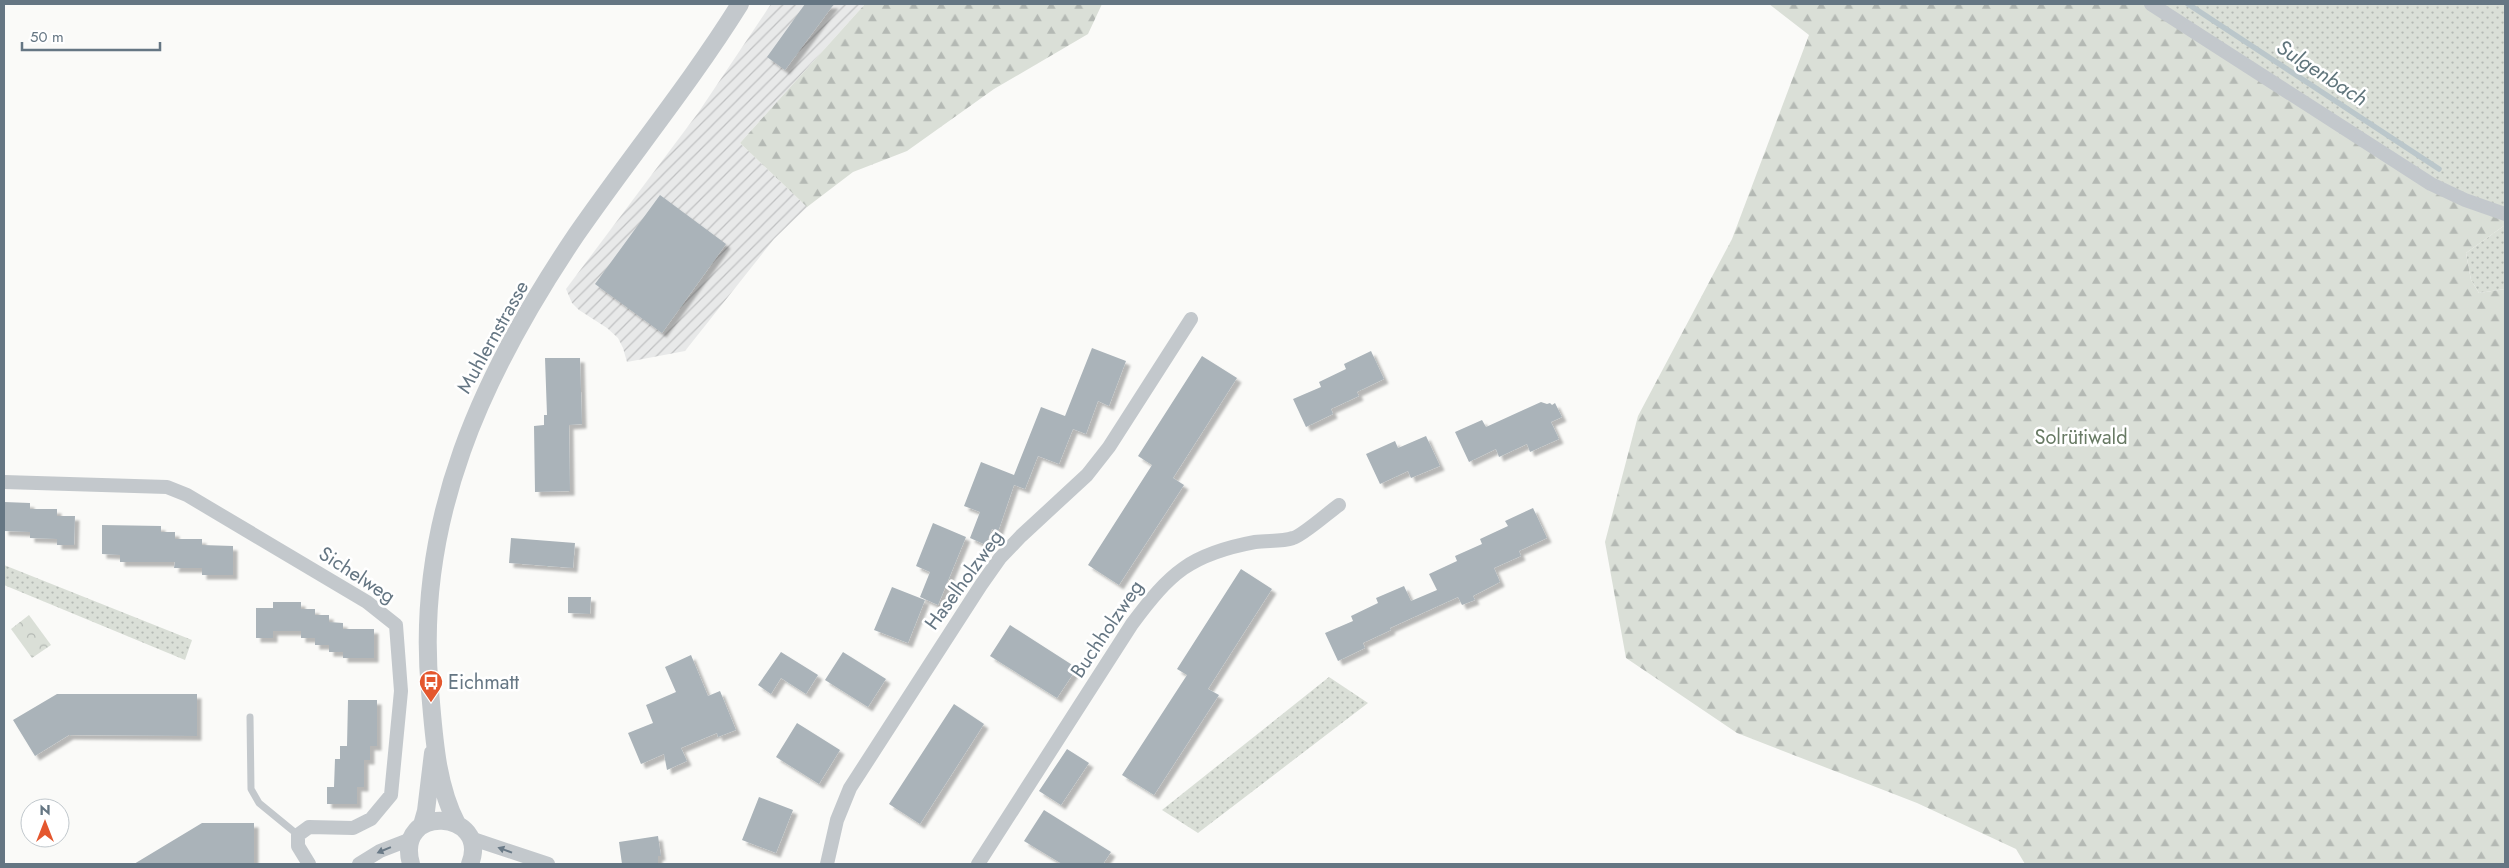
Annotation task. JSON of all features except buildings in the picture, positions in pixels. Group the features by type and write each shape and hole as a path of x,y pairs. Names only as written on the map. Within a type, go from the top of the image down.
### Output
{"street":[{"name":"Muhlernstrasse","path":"470,838 457,824 450,811 434,743 428,659 429,592 440,518 453,471 467,434 510,343 575,237 687,82 740,4"},
{"path":"2151,4 2431,184 2465,200 2505,214"},
{"name":"Haselholzweg","path":"827,864 837,820 850,788 976,592 1011,547 1061,500 1104,454 1191,319"},
{"name":"Sichelweg","path":"4,482 167,487 187,495 367,602 396,625 401,691 391,795 371,819 353,828 310,827 298,835"},
{"name":"Buchholzweg","path":"978,864 1132,624 1160,586 1182,568 1207,555 1258,542 1294,538 1339,505"},
{"name":"Muhlernstrasse","path":"411,839 422,825 426,811 434,743"},
{"path":"422,825 441,820 457,824"},
{"path":"298,835 298,846 309,864"},
{"path":"470,864 473,853 470,838 544,863"},
{"path":"359,864 380,851 411,839 409,856 411,864"},
{"path":"515,864 544,863"}],"lane":[{"path":"250,717 251,789 258,803 298,835"}],"shaded area":[{"path":"771,4 865,4 740,143 807,207 774,239 685,351 627,362 618,338 607,328 579,310 572,303 566,289 698,113"}],"green space":[{"path":"865,4 1102,4 1088,34 994,89 907,151 853,172 807,207 740,143"},
{"name":"Solrütiwald","path":"1769,4 2150,4 2431,185 2505,215 2505,225 2466,253 2471,280 2479,293 2505,289 2505,864 2025,864 2016,849 1917,803 1737,733 1626,658 1605,542 1638,416 1732,239 1809,35"},
{"path":"2150,4 2505,4 2505,215 2464,200"},
{"path":"2505,225 2505,289 2479,293 2471,280 2466,253"},
{"path":"4,565 192,640 185,660 4,585"},
{"path":"29,615 51,645 32,658 11,629"},
{"path":"1329,677 1368,703 1198,833 1162,810"}],"waterway":[{"name":"Sulgenbach","path":"2188,4 2439,169"}],"place":[{"name":"Eichmatt","path":"431,703"}]}
